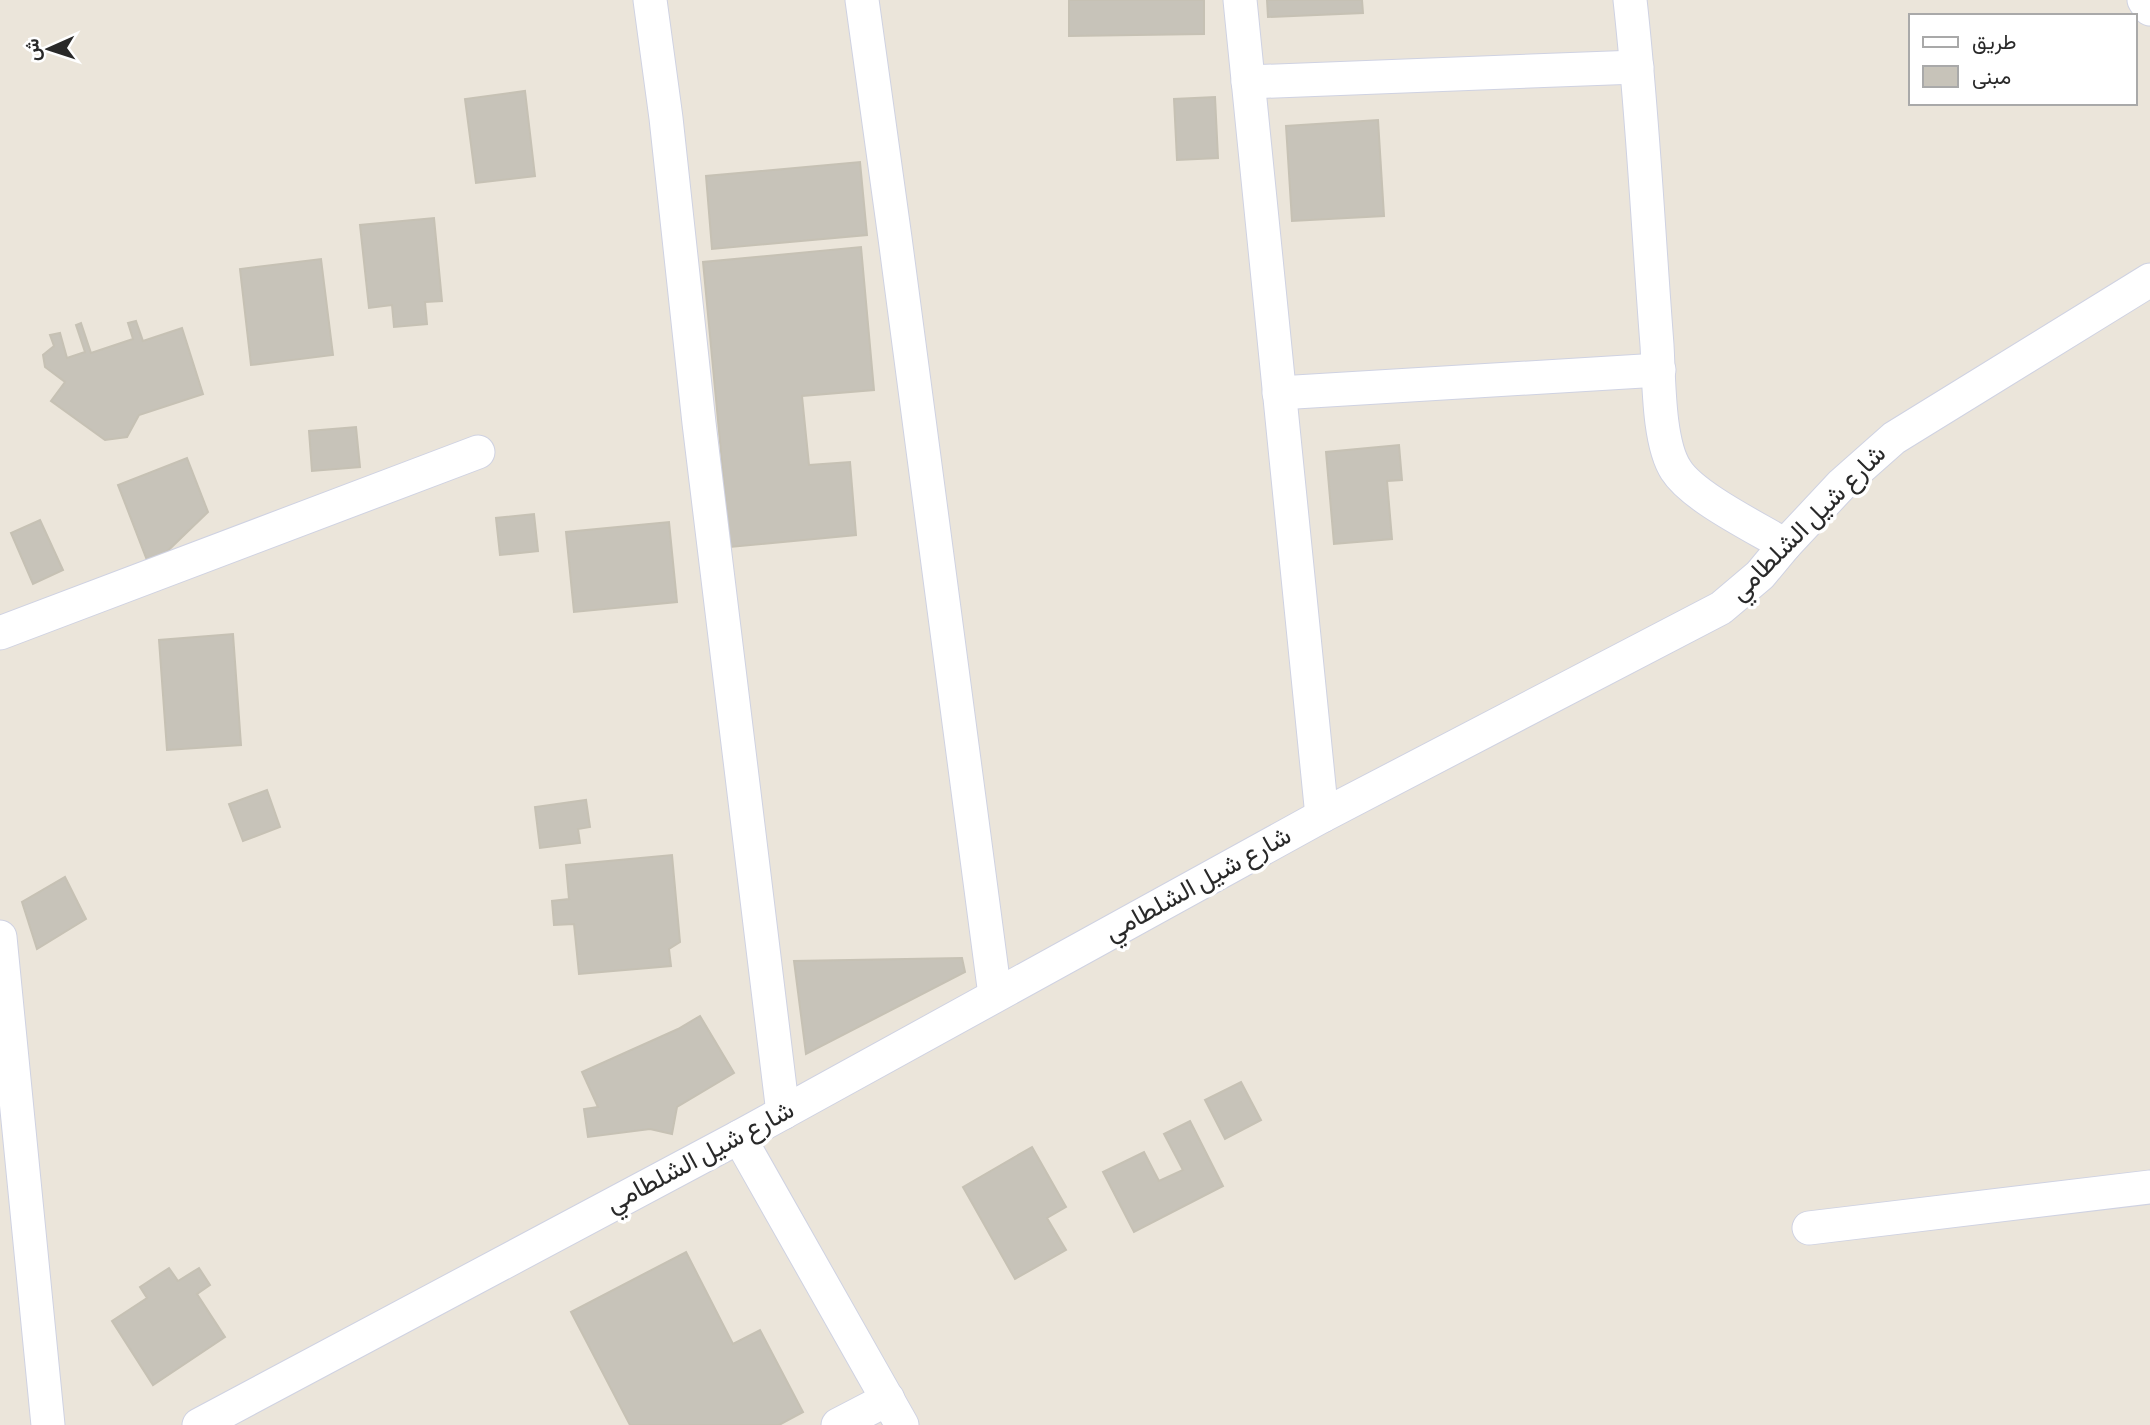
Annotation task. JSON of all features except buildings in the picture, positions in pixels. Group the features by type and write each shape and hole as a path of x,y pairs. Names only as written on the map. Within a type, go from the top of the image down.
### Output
{"street":[{"path":"650,0 783,1112"},
{"path":"862,0 995,995"},
{"path":"1240,0 1322,816"},
{"path":"1630,0 1664,436 1668,453 1676,472 1701,495 1785,545"},
{"path":"2144,0 2150,9"},
{"path":"1248,82 1637,67"},
{"name":"شارع شيل الشلطامي","path":"199,1425 739,1137 1322,816 1721,608 1760,575 1842,484 1894,438 2150,280"},
{"path":"1279,393 1659,370"},
{"path":"0,632 478,452"},
{"path":"0,937 48,1425"},
{"path":"739,1137 895,1412 838,1425"},
{"path":"1809,1228 2150,1187"}]}
